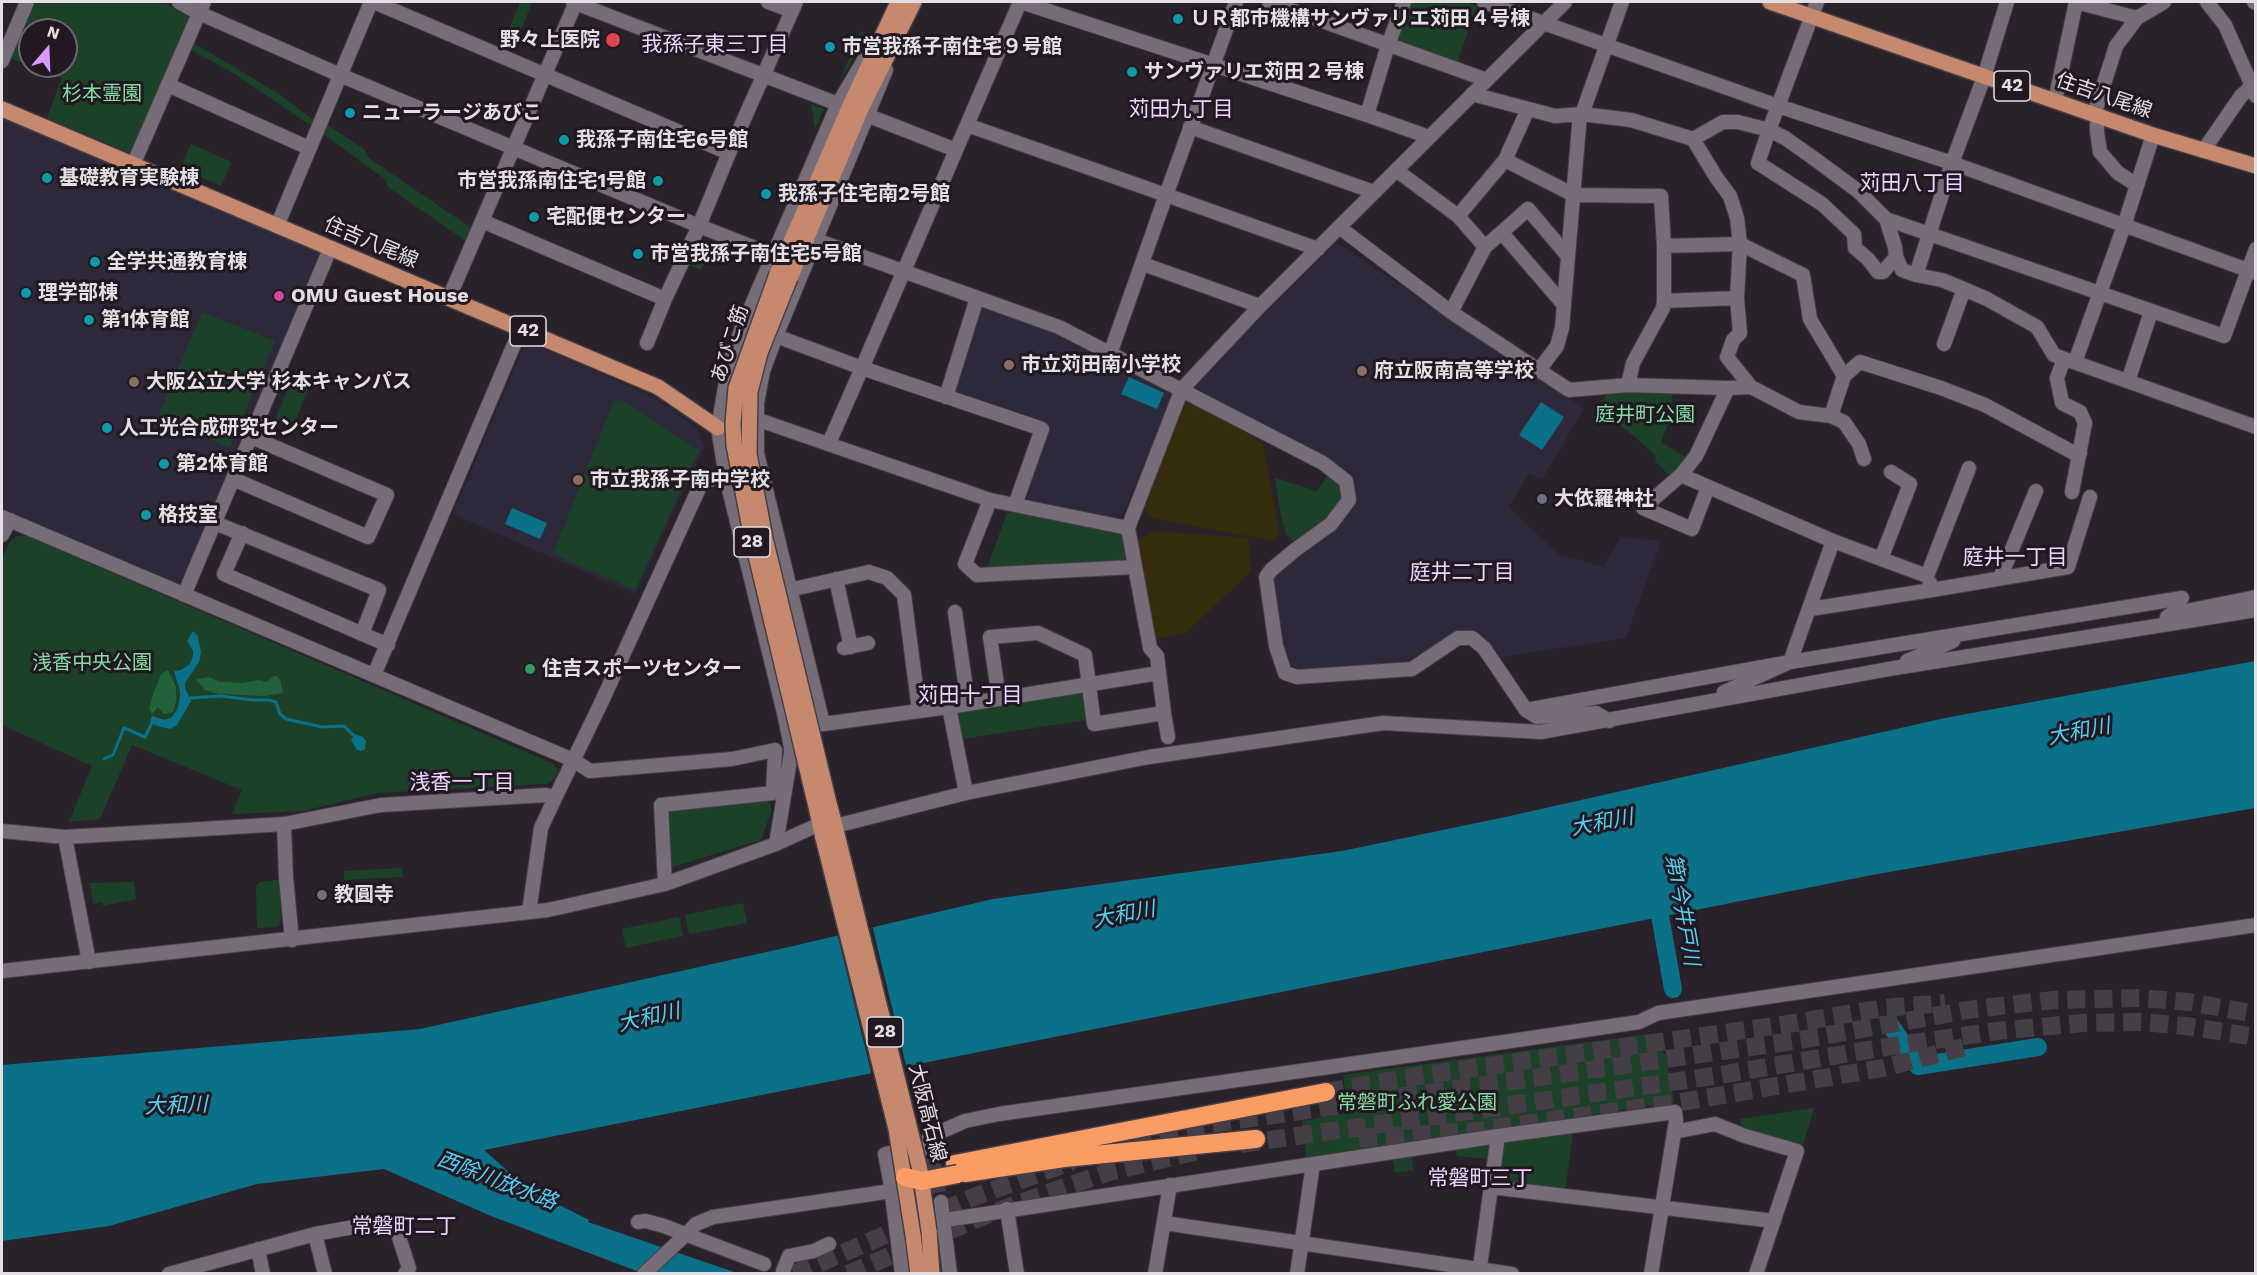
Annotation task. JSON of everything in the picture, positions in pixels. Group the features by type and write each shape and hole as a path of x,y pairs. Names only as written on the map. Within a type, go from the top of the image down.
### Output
{"highway":[{"path":"911,1178 1326,1092"},
{"path":"956,1169 1256,1139"}],"main road":[{"name":"あびこ筋","path":"783,276 914,2"},
{"name":"住吉八尾線","path":"1770,2 1814,9 1984,77 2153,135 2256,166"},
{"name":"あびこ筋","path":"827,823 752,539 734,445 736,388 849,108 897,5"},
{"name":"住吉八尾線","path":"2,110 658,387 718,428"},
{"name":"大阪高石線","path":"827,823 896,1129 929,1231 932,1274"},
{"name":"大阪高石線","path":"911,1178 913,1235 918,1274"}],"street":[{"path":"2,61 6,38 27,2"},
{"path":"179,2 202,7 340,75 773,255"},
{"path":"277,226 373,2 729,153"},
{"path":"449,298 575,2 838,104"},
{"path":"647,343 794,6 768,2"},
{"path":"829,442 1021,2 1429,137"},
{"path":"1110,354 1236,2"},
{"path":"1269,2 1487,80"},
{"path":"1367,115 1388,45 1404,2"},
{"path":"1484,2 1778,106 1952,163 2252,272"},
{"path":"1168,737 1157,656 1150,648 1128,528 1182,389 1260,306 1565,2"},
{"path":"1539,370 1557,345 1562,328 1581,114 1622,2"},
{"path":"1916,275 1952,163 1984,77 2007,2"},
{"path":"2055,101 2076,2 2137,18"},
{"path":"2138,185 2118,173 2100,152 2096,115 2116,46 2137,18 2164,2"},
{"path":"2203,151 2241,96 2254,89 2225,25 2207,2"},
{"path":"776,844 791,754 788,731 726,477 718,428 729,364 741,330 838,104 897,5"},
{"path":"133,165 202,7"},
{"path":"1814,9 1758,163 1822,204 1854,234 1856,248 1878,272 1883,272 1896,257"},
{"path":"823,724 757,453 756,419 763,371 776,336 869,116 904,24"},
{"path":"168,85 309,148"},
{"path":"1472,94 1556,116 1581,114 1631,120 1693,139 1730,196 1737,218 1740,244 1737,298 1740,333 1733,340 1727,357 1751,387 1799,412 1831,416 1844,422 1859,444 1864,459"},
{"path":"1458,216 1505,160 1528,109"},
{"path":"869,116 956,150"},
{"path":"1693,139 1723,122 1738,122 1769,130 1785,138 1840,177 1886,219 2224,336 2252,272 2256,249"},
{"path":"967,125 1318,249"},
{"path":"1190,128 1374,192"},
{"path":"2072,492 2085,423 2080,412 2062,403 2057,378 2070,360 2099,294 2138,185 2153,135"},
{"path":"1505,160 1574,195 1661,196 1664,246 1663,308 1633,363 1628,385"},
{"path":"1396,170 1458,216 1485,247"},
{"path":"1451,312 1485,247 1528,209 1567,255"},
{"path":"1886,219 1896,257 1902,270 1942,280 1987,299 2037,327 2054,355 2256,427"},
{"path":"482,221 665,299"},
{"path":"1340,227 1451,312 1569,390 1628,385 1751,387"},
{"path":"1502,232 1564,305"},
{"path":"816,240 1059,327 1323,463 1346,482 1349,500 1331,524 1295,550 1266,577 1276,646 1285,673 1297,677 1412,669 1458,638 1472,638 1484,648 1527,710 1537,717 1596,713 1609,721"},
{"path":"1664,246 1740,244 1803,275 1810,319 1844,376"},
{"path":"184,595 330,249"},
{"path":"1143,264 1260,306"},
{"path":"1944,344 1964,289"},
{"path":"946,397 977,298"},
{"path":"1664,301 1737,298"},
{"path":"2128,381 2151,312"},
{"path":"374,675 520,328"},
{"path":"776,336 862,368 1042,429 1015,505"},
{"path":"729,364 742,360 753,363 763,371"},
{"path":"1831,416 1844,376 1860,362 1985,405 2074,453 2080,453"},
{"path":"1708,488 1692,529 1643,508 1681,476 1696,456 1728,388"},
{"path":"756,419 829,442 990,500 1128,528"},
{"path":"718,428 757,453"},
{"path":"233,479 368,537 387,495 251,436"},
{"path":"1932,590 1927,576 1969,468"},
{"path":"1881,559 1911,484 1891,472"},
{"path":"1681,476 1833,541 1927,576"},
{"path":"529,912 541,828 700,486 707,480 726,477"},
{"path":"2000,578 2036,491"},
{"path":"1810,609 2068,567 2090,497"},
{"path":"990,500 965,564 977,575 1135,567"},
{"path":"2,535 6,519 573,760 590,771 732,759 775,750 772,793 661,805 665,884"},
{"path":"215,523 379,590 362,634"},
{"path":"741,541 750,547 771,542 775,531"},
{"path":"242,533 224,574 388,645"},
{"path":"1704,701 1790,662 1833,541"},
{"path":"789,590 869,572 887,578 904,595 919,710"},
{"path":"836,579 847,648 868,643"},
{"path":"2157,625 2171,614 2256,597"},
{"path":"1527,710 1790,662 2182,598"},
{"path":"2,971 548,910 665,884 827,823 1149,757 1383,723 1541,732 1889,669 2256,610"},
{"path":"953,620 968,704"},
{"path":"999,698 990,637 1038,633 1085,655 1094,724 1164,713"},
{"path":"1889,669 1971,633"},
{"path":"788,731 1159,673"},
{"path":"950,707 966,793"},
{"path":"2,831 65,837 284,824 381,805 546,795 555,798"},
{"path":"284,824 292,940"},
{"path":"65,837 89,962"},
{"path":"911,1178 885,1154 930,1142 965,1121 999,1114 1639,1022 1658,1013 2256,925"},
{"path":"945,1220 1498,1136 1675,1112 1674,1132 1651,1274"},
{"path":"1674,1132 1715,1124 1745,1136 1797,1151 1756,1274"},
{"path":"1480,1271 1498,1136"},
{"path":"1297,1274 1312,1164"},
{"path":"644,1274 696,1224 713,1217 911,1178"},
{"path":"902,1274 911,1178"},
{"path":"1155,1274 1170,1185"},
{"path":"1491,1187 1774,1221"},
{"path":"941,1202 950,1274"},
{"path":"1007,1209 1017,1274"},
{"path":"638,1222 646,1221 664,1226 759,1269 786,1272 789,1256 814,1251 829,1244"},
{"path":"169,1274 201,1270 258,1250 315,1234 376,1223 395,1225 409,1268 405,1274"},
{"path":"1164,1223 1512,1274"},
{"path":"315,1234 325,1274"},
{"path":"258,1250 263,1274"}],"shaded area":[{"name":"大阪公立大学 杉本キャンパス","path":"2,118 317,249 321,256 184,579 177,583 2,509"},
{"path":"1337,243 1584,408 1542,480 1529,473 1509,507 1558,554 1603,567 1621,537 1661,541 1626,638 1495,658 1486,639 1469,633 1459,633 1396,666 1298,673 1288,665 1284,659 1274,578 1280,567 1351,482 1330,459 1192,386"},
{"path":"985,308 1057,334 1168,389 1172,396 1123,513 1114,518 1030,501 1026,495 1048,426 957,394 953,388 979,311"},
{"name":"市立我孫子南中学校","path":"534,344 656,398 699,431 704,447 635,594 453,514 524,346"}],"green space":[{"name":"杉本霊園","path":"36,2 164,2 186,15 190,23 137,149 130,153 47,118 62,78 78,78 78,18 29,18"},
{"path":"520,2 532,2 520,33 509,29"},
{"path":"1412,2 1465,2 1477,6 1457,63 1399,43 1398,38"},
{"path":"860,31 867,34 839,83"},
{"path":"192,42 279,94 316,122 313,127 233,73 189,49"},
{"name":"杉本霊園","path":"18,43 18,61 11,59"},
{"path":"811,104 824,109 815,129"},
{"path":"325,123 364,149 369,158 471,228 466,241 388,187 385,179 322,133"},
{"path":"191,144 232,162 221,186 180,168"},
{"path":"698,243 710,247 701,270 690,265"},
{"path":"202,312 275,341 230,448 158,417"},
{"path":"292,378 310,385 293,427 275,420"},
{"name":"庭井町公園","path":"1607,391 1672,392 1671,415 1661,442 1690,460 1672,478 1655,461 1656,456 1634,436 1607,416 1598,414"},
{"path":"614,400 624,401 699,450 635,590 553,554"},
{"path":"1329,473 1341,482 1343,502 1305,540 1293,541 1286,534 1281,517 1275,478 1317,491"},
{"path":"1018,511 1121,534 1125,557 1121,563 987,568 1007,513"},
{"name":"浅香中央公園","path":"17,536 27,536 554,764 558,771 554,779 547,784 378,793 303,811 232,814 242,790 132,745 100,819 69,822 92,766 2,725 2,558 9,543"},
{"path":"168,670 176,687 173,712 164,714 158,707 152,714 149,708 153,695 161,674"},
{"path":"277,676 283,693 264,696 219,694 205,690 196,679 209,677 220,682 242,683 259,680 267,682"},
{"path":"1072,690 1084,696 1086,720 962,739 958,713 961,709"},
{"path":"767,798 771,812 761,840 672,867 666,810"},
{"path":"402,868 403,877 344,880 344,871"},
{"path":"279,880 281,921 277,927 257,928 256,886 260,882"},
{"path":"134,882 136,899 103,906 102,902 93,904 90,883"},
{"path":"743,903 747,923 689,934 685,915"},
{"path":"679,917 683,936 626,948 622,929"},
{"name":"常磐町ふれ愛公園","path":"1649,1034 1666,1056 1674,1102 1306,1158 1302,1121 1348,1113 1343,1075"},
{"path":"1814,1108 1803,1145 1742,1129 1740,1119"},
{"path":"1573,1131 1565,1193 1498,1182 1503,1146 1507,1141"},
{"path":"1486,1143 1491,1146 1489,1159 1457,1156 1456,1147"},
{"path":"1411,1154 1414,1170 1395,1173 1392,1157"}],"sand":[{"path":"1184,401 1218,415 1263,443 1279,529 1275,541 1150,518 1143,505"},
{"path":"1152,531 1248,538 1251,571 1186,633 1155,639 1137,542"}],"water":[{"path":"1129,377 1164,393 1157,409 1121,394"},
{"path":"1541,402 1564,417 1542,450 1519,435"},
{"path":"512,508 547,523 540,539 505,524"},
{"path":"193,631 198,636 201,653 199,662 185,683 191,701 177,725 170,729 157,726 150,722 152,716 165,720 172,717 177,710 180,691 174,671 181,670 190,664 193,651 187,641"},
{"path":"2255,661 2255,808 1872,875 484,1150 528,1189 589,1220 588,1222 737,1273 642,1273 491,1216 384,1169 257,1184 109,1226 2,1241 2,1065 420,1029 993,899 1342,851 1510,816 1945,718"},
{"path":"355,734 366,741 365,749 362,751 357,750 351,740"}],"pier":[{"path":"872,925 907,1069 872,1076 837,933"}],"waterway":[{"path":"190,698 221,696 268,700 276,702 280,714 286,719 322,727 344,726 353,735"},
{"path":"104,759 113,755 124,728 145,737 152,723"},
{"name":"第1今井戸川","path":"1656,893 1673,989"},
{"name":"第1今井戸川","path":"1891,1026 1918,1066 2038,1047"}],"tunnel":[{"path":"1108,1150 1144,1138 1203,1125 1800,1040 1974,1009 2054,1000 2141,998 2189,1002 2256,1014"},
{"path":"1326,1092 1424,1075 1788,1024 1884,1008 1945,1003"},
{"path":"1241,1144 1720,1075 1997,1031 2082,1023 2141,1022 2186,1026 2256,1037"},
{"path":"1359,1138 1475,1131 1682,1102 1883,1068 1972,1045"},
{"path":"929,1137 941,1202"},
{"path":"848,1274 979,1218 1048,1193 1109,1172 1202,1150"},
{"path":"794,1274 974,1197 1073,1161"}],"place":[{"name":"ＵＲ都市機構サンヴァリエ苅田４号棟","path":"1178,19"},
{"name":"野々上医院","path":"613,40"},
{"name":"市営我孫子南住宅９号館","path":"830,47"},
{"name":"サンヴァリエ苅田２号棟","path":"1132,72"},
{"name":"ニューラージあびこ","path":"350,113"},
{"name":"我孫子南住宅6号館","path":"564,140"},
{"name":"基礎教育実験棟","path":"47,178"},
{"name":"市営我孫南住宅1号館","path":"658,181"},
{"name":"我孫子住宅南2号館","path":"766,194"},
{"name":"宅配便センター","path":"534,217"},
{"name":"市営我孫子南住宅5号館","path":"638,254"},
{"name":"全学共通教育棟","path":"95,262"},
{"name":"理学部棟","path":"26,293"},
{"name":"OMU Guest House","path":"279,296"},
{"name":"第1体育館","path":"89,320"},
{"name":"市立苅田南小学校","path":"1009,365"},
{"name":"府立阪南高等学校","path":"1362,371"},
{"name":"大阪公立大学 杉本キャンパス","path":"134,382"},
{"name":"人工光合成研究センター","path":"107,428"},
{"name":"第2体育館","path":"164,464"},
{"name":"市立我孫子南中学校","path":"578,480"},
{"name":"大依羅神社","path":"1542,499"},
{"name":"格技室","path":"146,515"},
{"name":"住吉スポーツセンター","path":"530,669"},
{"name":"教圓寺","path":"322,895"}],"district":[{"name":"我孫子東三丁目","path":"715,45"},
{"name":"苅田九丁目","path":"1181,110"},
{"name":"苅田八丁目","path":"1912,184"},
{"name":"庭井一丁目","path":"2015,558"},
{"name":"庭井二丁目","path":"1462,573"},
{"name":"苅田十丁目","path":"970,696"},
{"name":"浅香一丁目","path":"462,783"},
{"name":"常磐町三丁","path":"1480,1179"},
{"name":"常磐町二丁","path":"404,1227"}],"water label":[{"name":"大和川","path":"2079,732"},
{"name":"大和川","path":"1602,823"},
{"name":"大和川","path":"1124,915"},
{"name":"大和川","path":"649,1018"},
{"name":"大和川","path":"176,1106"},
{"name":"西除川放水路","path":"497,1181"}]}
